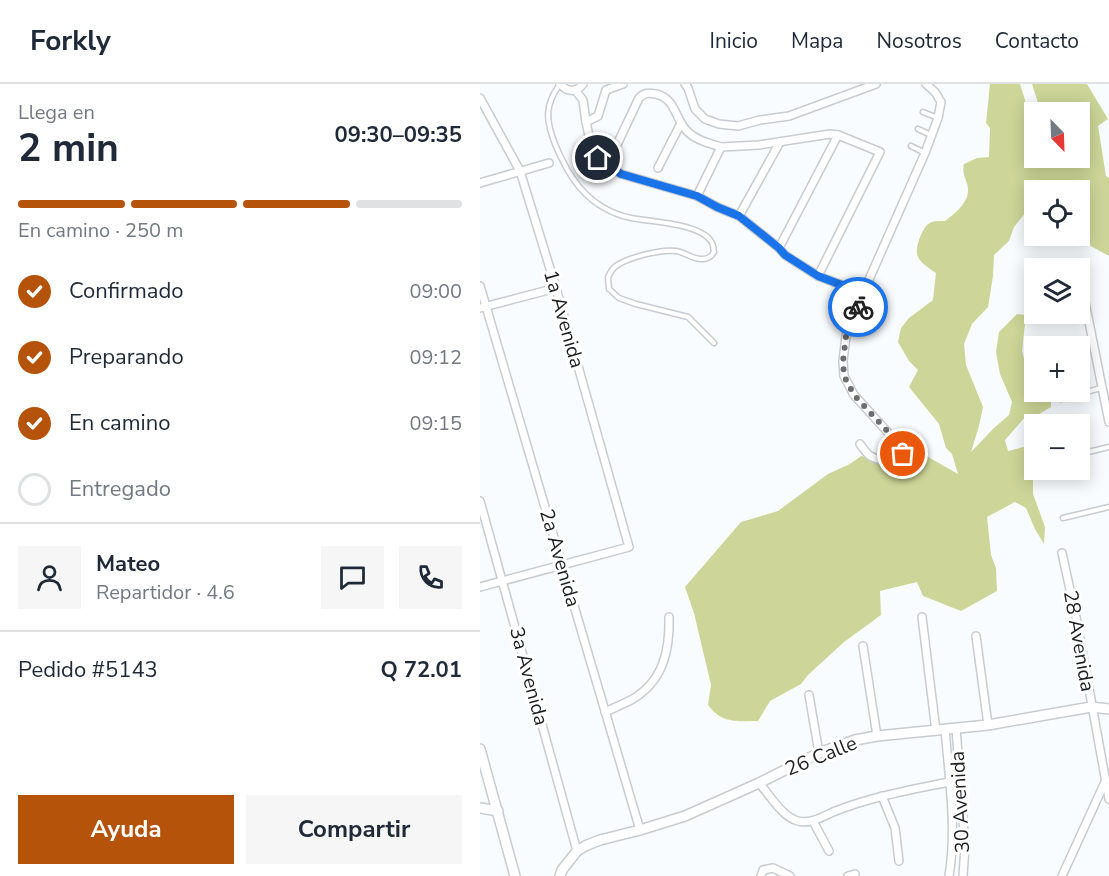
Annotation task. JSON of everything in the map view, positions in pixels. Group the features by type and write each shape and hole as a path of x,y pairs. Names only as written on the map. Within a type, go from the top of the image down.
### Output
{"street":[{"path":"560,84 564,88 575,90 583,84"},
{"path":"586,122 598,116 606,90 623,84"},
{"path":"685,84 695,109 705,119 719,124 738,126 789,116 876,84"},
{"path":"860,444 870,456 886,461 903,454 903,448 854,395 844,376 843,361 846,336 938,118 941,102 926,84"},
{"path":"575,90 584,100 591,145 598,158 621,174 697,196 739,216 785,255 818,276 863,293"},
{"path":"613,153 639,98 649,93 662,95 670,101 686,130 701,141 721,147 759,145 830,134 880,152 818,276"},
{"name":"1a Avenida","path":"480,98 520,171 556,288 629,547 562,566"},
{"path":"658,168 681,123"},
{"path":"779,248 838,135"},
{"path":"739,216 780,142"},
{"path":"697,196 721,147"},
{"path":"480,183 549,164"},
{"name":"2a Avenida","path":"480,286 483,307 640,830"},
{"path":"483,307 556,288"},
{"path":"1090,322 1104,384 1109,422"},
{"name":"3a Avenida","path":"480,501 577,850"},
{"name":"28 Avenida","path":"1062,553 1109,799"},
{"path":"480,587 562,566"},
{"path":"605,712 632,699 646,689 656,677 665,660 668,647 669,617"},
{"name":"30 Avenida","path":"922,617 949,782 953,833 949,876"},
{"path":"976,636 988,725"},
{"path":"863,646 877,736"},
{"path":"809,695 819,753"},
{"name":"26 Calle","path":"577,850 600,840 685,816 819,753 855,740 988,725 1091,707 1109,709"},
{"name":"30 Avenida","path":"956,728 965,847 963,876"},
{"path":"480,749 515,876"},
{"path":"759,783 782,810 790,817 802,822 813,821 838,810 882,796 949,782"},
{"path":"1062,876 1105,782"},
{"path":"882,796 895,828 899,861"},
{"path":"480,808 498,811"},
{"path":"813,821 829,851"},
{"path":"560,876 577,850"},
{"path":"761,876 763,870 773,868 789,876"}],"lane":[{"path":"560,84 554,92 548,109 548,127 564,165 582,192 601,206 627,218 679,225 705,235 712,243 714,252 704,260 675,251 659,252 627,260 614,267 608,277 609,289 619,298 688,318 714,343"},
{"path":"923,112 938,118"},
{"path":"918,129 932,135"},
{"path":"911,146 925,153"},
{"path":"1090,452 1109,447"},
{"path":"1063,518 1109,507"}],"green space":[{"path":"990,84 1020,84 1026,102 1024,168 1090,168 1090,102 1038,102 1032,84 1087,84 1108,119 1098,126 1106,176 1109,178 1109,256 1090,246 1090,180 1024,180 1024,214 1014,227 1009,241 994,255 988,307 972,324 964,344 966,365 983,407 971,452 1009,415 1012,402 1000,374 996,352 999,332 1017,314 1024,315 1022,351 1024,402 1051,402 1051,407 1039,414 1024,414 1024,418 1005,440 1008,451 1024,447 1024,480 1033,480 1033,494 1045,527 1044,544 1026,508 1015,502 987,517 991,555 996,568 997,591 961,611 923,596 917,582 880,591 881,615 844,642 801,684 770,701 758,721 737,721 719,716 708,705 711,685 694,613 685,587 741,522 778,511 828,474 861,456 876,460 885,466 923,454 958,474 952,454 946,448 939,424 909,387 918,370 909,361 898,342 901,328 909,318 933,300 936,273 921,261 917,254 922,232 931,222 945,221 965,201 968,188 964,164 977,158 989,157 990,128 986,123"}],"way so far":[{"path":"858,307 846,336 844,376 854,395 903,448 903,454"}],"route":[{"path":"598,158 621,174 697,196 739,216 785,255 818,276 863,293 858,307"}]}
